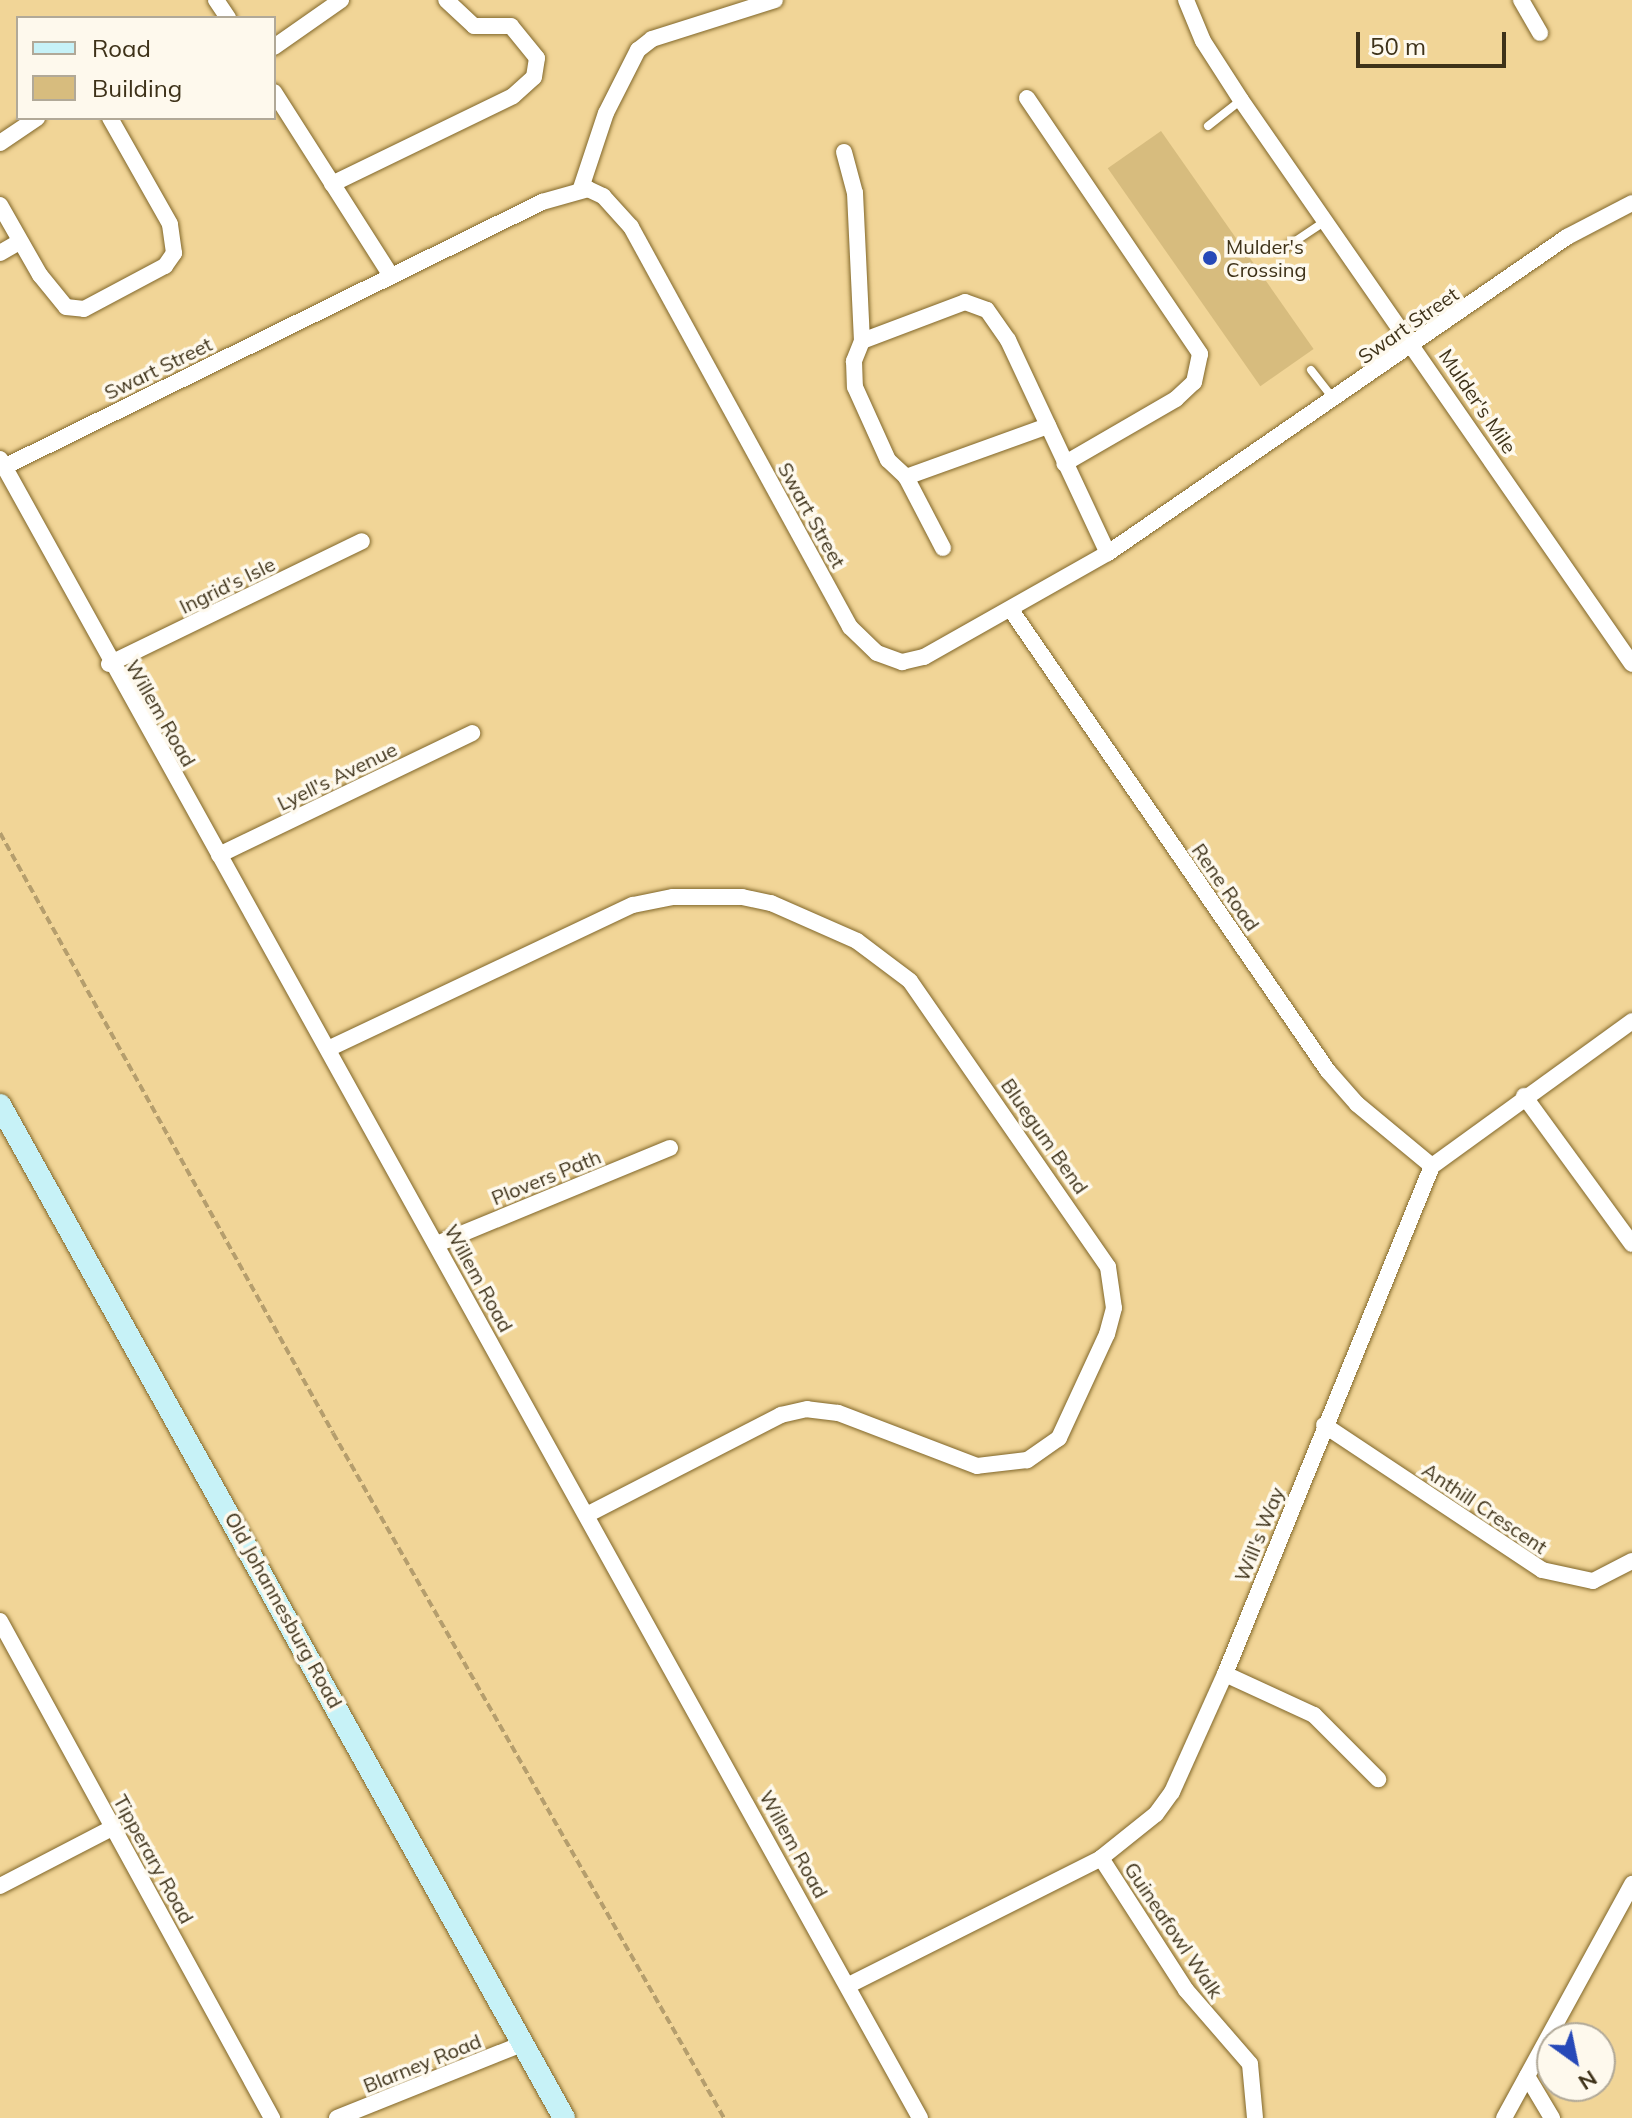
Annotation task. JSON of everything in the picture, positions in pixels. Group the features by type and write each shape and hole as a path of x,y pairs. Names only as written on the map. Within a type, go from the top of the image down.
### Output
{"main road":[{"name":"Old Johannesburg Road","path":"0,1105 564,2118"}],"street":[{"path":"276,46 341,0"},
{"path":"332,184 513,96 534,77 537,58 511,26 474,26 446,0"},
{"name":"Mulder's Mile","path":"1186,0 1203,41 1241,100 1324,222 1415,344 1632,664"},
{"path":"1521,0 1540,33"},
{"path":"581,188 606,113 638,50 652,39 769,1"},
{"path":"276,95 391,276"},
{"path":"1027,98 1200,354 1194,382 1176,399 1064,464"},
{"path":"0,143 34,120"},
{"path":"0,205 19,242 54,296 75,310 132,287 171,259 175,246 170,224 111,120"},
{"path":"844,152 855,193 862,341 854,361 855,387 888,460 906,477 943,548"},
{"name":"Swart Street","path":"2,463 581,188 603,196 631,227 856,634 877,653 902,662 924,657 1108,553 1335,401 1567,237 1632,203"},
{"path":"0,253 19,242"},
{"path":"862,341 965,302 978,303 1008,340 1108,553"},
{"path":"906,477 1048,426"},
{"name":"Willem Road","path":"2,463 109,664 330,1048 920,2118"},
{"name":"Ingrid's Isle","path":"109,664 362,541"},
{"name":"Rene Road","path":"1011,610 1328,1071 1357,1104 1432,1166"},
{"name":"Lyell's Avenue","path":"219,855 472,733"},
{"name":"Bluegum Bend","path":"330,1048 633,905 673,897 742,897 771,903 857,941 910,981 1108,1267 1114,1308 1107,1334 1059,1438 1034,1456 977,1466 838,1413 807,1409 781,1415 588,1514"},
{"path":"1432,1166 1524,1096 1632,1021"},
{"path":"1524,1096 1632,1244"},
{"name":"Plovers Path","path":"437,1244 670,1148"},
{"name":"Will's Way","path":"849,1985 1101,1858 1140,1832 1172,1792 1225,1674 1432,1166"},
{"name":"Anthill Crescent","path":"1324,1425 1542,1570 1593,1581 1632,1561"},
{"name":"Tipperary Road","path":"0,1621 272,2118"},
{"path":"1225,1674 1314,1715 1378,1779"},
{"path":"0,1886 114,1827"},
{"name":"Guineafowl Walk","path":"1101,1858 1186,1990 1250,2064 1255,2112"},
{"path":"1504,2118 1632,1884"},
{"name":"Blarney Road","path":"337,2118 522,2044"},
{"path":"1527,2076 1552,2118"}],"lane":[{"path":"1208,126 1241,100"},
{"path":"1285,248 1324,222"},
{"path":"1311,370 1335,401"}],"path":[{"path":"0,833 333,1433 724,2118"}],"building":[{"name":"Mulder's Crossing","path":"1161,131 1314,349 1260,386 1108,168"}],"place":[{"name":"Mulder's Crossing","path":"1210,258"}]}
